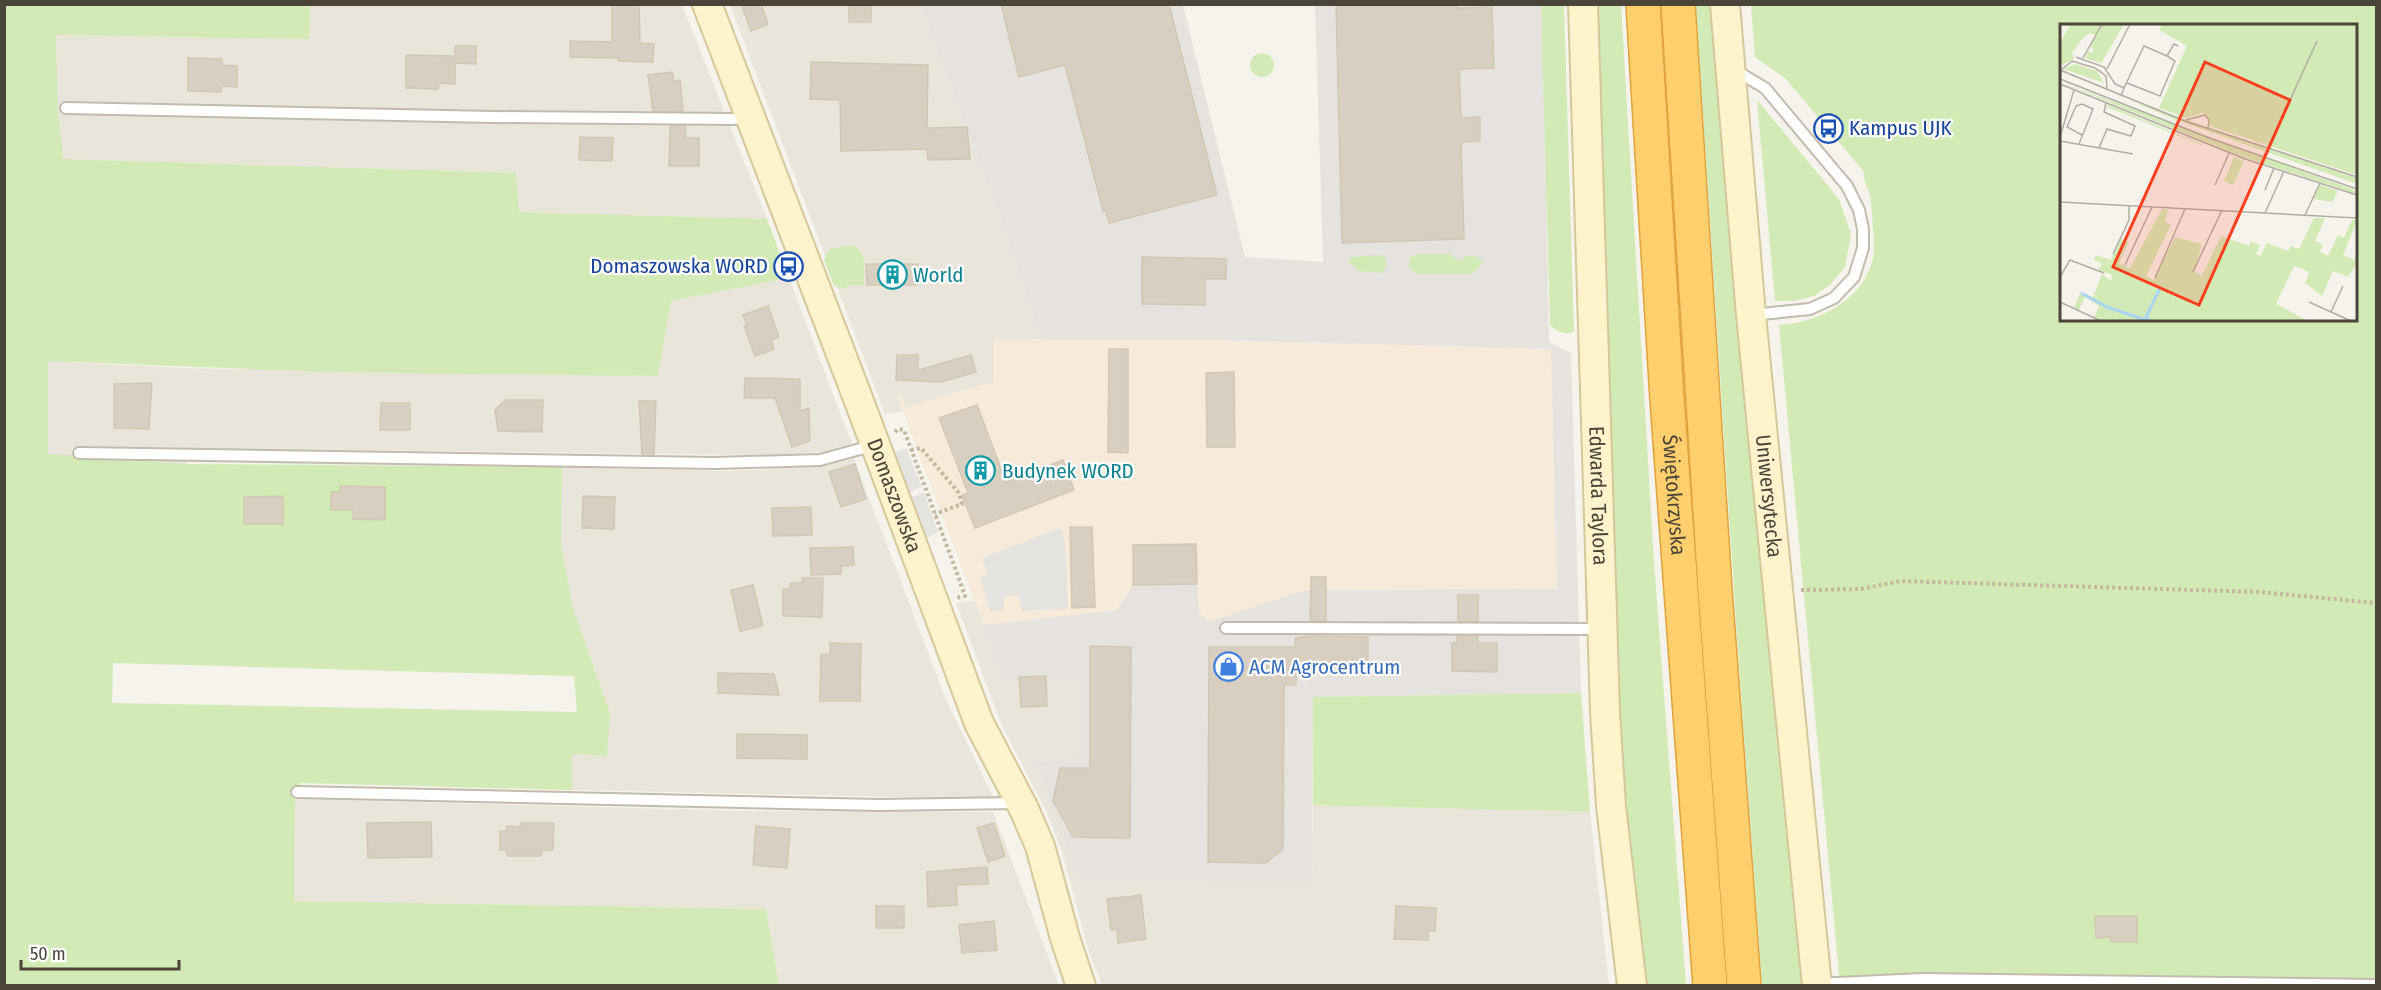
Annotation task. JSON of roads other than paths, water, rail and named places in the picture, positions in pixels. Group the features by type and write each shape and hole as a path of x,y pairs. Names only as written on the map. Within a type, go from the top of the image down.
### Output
{"highway":[{"name":"Świętokrzyska","path":"1643,4 1667,399 1710,986"},
{"name":"Świętokrzyska","path":"1678,4 1715,590 1744,986"}],"street":[{"name":"Domaszowska","path":"707,4 749,115 882,441 979,723 1040,846 1065,938 1081,986"},
{"name":"Edwarda Taylora","path":"1583,4 1602,630 1611,806 1632,986"},
{"name":"Uniwersytecka","path":"1725,4 1751,315 1817,985"}],"lane":[{"path":"1729,66 1765,88 1847,186 1858,210 1863,229 1863,248 1854,277 1834,297 1810,309 1751,315"},
{"path":"66,108 517,118 735,119 749,115"},
{"path":"79,453 715,463 820,460 882,441"},
{"path":"1226,628 1602,630"},
{"path":"297,792 867,805 1020,803"},
{"path":"1817,985 1934,979 2376,985"}],"place":[{"name":"Kampus UJK","path":"1828,128"},
{"name":"Domaszowska WORD","path":"789,266"},
{"name":"World","path":"892,275"},
{"name":"Budynek WORD","path":"981,471"},
{"name":"ACM Agrocentrum","path":"1228,667"}]}
